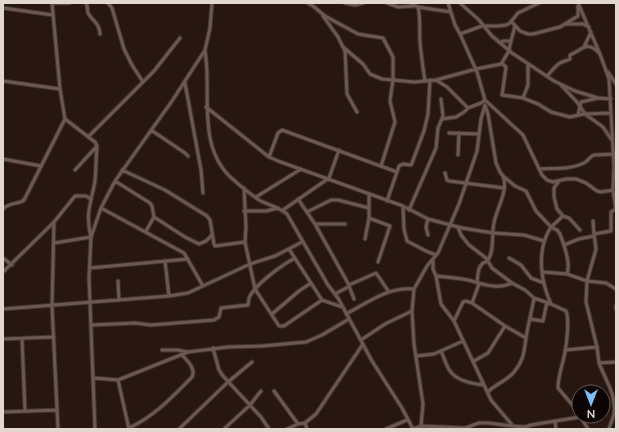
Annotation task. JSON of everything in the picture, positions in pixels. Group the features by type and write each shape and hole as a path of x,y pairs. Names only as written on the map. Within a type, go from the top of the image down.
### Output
{"street":[{"path":"3,209 10,203 21,202 24,200 65,119 60,89 52,3 69,3"},
{"path":"86,3 88,5 88,13 99,25 100,34"},
{"path":"108,3 112,8 124,49 143,82"},
{"path":"212,3 210,28 205,50 207,74 206,107 212,147 216,158 222,168 233,180 260,200 283,210 289,217 302,242 343,307 372,361 402,408 413,429 421,426 465,428 479,423 532,427 571,418"},
{"path":"308,3 334,22 358,34 383,38 393,57 393,80 390,101 395,122 381,166"},
{"path":"345,3 355,5 363,3"},
{"path":"387,3 398,7 417,6 451,12"},
{"path":"410,3 417,6"},
{"path":"448,3 454,25 460,34 476,69 486,102 496,163 504,179 504,188 494,224 491,250 488,261 478,270 478,283 472,303"},
{"path":"460,3 479,20 482,26 500,44 528,64 560,84 575,91 598,98 611,99"},
{"path":"460,34 482,26 502,26 510,23 518,14 532,5 539,3"},
{"path":"512,21 520,31 528,34 556,28 566,24 578,16 578,4"},
{"path":"564,245 611,231 611,212 616,210 614,191 615,154 612,140 611,99 606,71 591,31 578,4"},
{"path":"417,6 420,17 419,40 425,81"},
{"path":"3,8 53,15"},
{"path":"321,13 343,47 363,64 370,74 382,79 414,82 436,80 502,63 509,51 510,41 513,37 515,25"},
{"path":"566,24 584,24 589,27"},
{"path":"547,76 555,67 560,63 569,60 570,55 584,46 591,31"},
{"path":"88,137 154,71 180,38"},
{"path":"500,44 503,41 510,41"},
{"path":"584,46 593,48 600,54"},
{"path":"343,47 346,58 347,94 357,112"},
{"path":"91,237 101,208 115,181 185,83 205,50"},
{"path":"502,63 506,67 502,96 523,98 538,104 551,112 570,117 586,114 611,113"},
{"path":"523,98 528,85 528,64"},
{"path":"606,71 616,84"},
{"path":"387,201 400,164 408,166 412,163 424,131 428,114 430,80"},
{"path":"436,80 447,87 468,108"},
{"path":"3,81 60,89"},
{"path":"185,83 202,170 203,193"},
{"path":"560,84 579,104 586,114 603,127 612,140"},
{"path":"578,115 579,104 581,102 584,100 598,98"},
{"path":"409,210 436,148 438,128 442,119 441,99"},
{"path":"442,119 456,117 468,108 486,102"},
{"path":"421,426 423,404 416,356 412,311 414,289 427,266 436,255 461,200 477,151 481,119 486,102"},
{"path":"486,102 523,135 542,175 548,180 553,182 566,179 576,179 586,183 597,191 614,191"},
{"path":"206,107 269,156 301,169 403,206 428,219 458,227 493,233 524,235 544,242"},
{"path":"65,119 95,142 97,146 95,180 88,224 91,237 90,268 95,429"},
{"path":"152,130 188,156"},
{"path":"269,156 278,133 282,130 397,172"},
{"path":"449,133 479,134"},
{"path":"458,154 459,133"},
{"path":"75,170 97,146"},
{"path":"283,210 329,178 339,150"},
{"path":"539,169 574,167 585,163 591,156 615,154"},
{"path":"3,159 41,166"},
{"path":"256,197 301,169"},
{"path":"122,170 165,190 207,216 210,220 215,246 245,242"},
{"path":"445,173 447,180 465,184 504,188"},
{"path":"503,176 516,186 526,191 536,212 551,227 557,230 564,245 568,263 568,274"},
{"path":"115,181 150,203 152,206 154,217 146,231"},
{"path":"559,181 554,188 554,197 557,208 563,216 569,218 580,230"},
{"path":"244,188 246,227 245,242 256,289 279,326 282,327 322,300"},
{"path":"365,239 369,218 369,194"},
{"path":"3,272 54,222 75,196 86,196 91,199"},
{"path":"298,199 315,224 349,285 354,299"},
{"path":"307,212 331,200 338,200 369,208"},
{"path":"403,206 404,229 407,241 436,255"},
{"path":"101,208 146,231 184,253 203,286"},
{"path":"244,211 266,211 279,208"},
{"path":"551,304 545,290 544,283 542,258 544,242 548,231 563,216"},
{"path":"154,217 185,237 199,244 206,241 212,235"},
{"path":"369,218 390,226 378,262"},
{"path":"428,219 426,227 428,235"},
{"path":"593,221 595,253 586,281 586,302 597,347 599,363 611,390 614,414 609,429"},
{"path":"54,222 52,306 58,429"},
{"path":"315,224 344,224"},
{"path":"458,227 464,240 488,261 492,268 512,283 525,290 534,298 562,309 567,314 564,359 558,378 558,388 571,403"},
{"path":"54,243 91,237"},
{"path":"3,309 91,303 188,293 250,264 275,256 302,242"},
{"path":"289,249 322,300 343,307"},
{"path":"3,258 12,264"},
{"path":"92,325 134,323 151,325 214,320 219,317 221,308 248,305 250,296 256,289 282,265 295,258"},
{"path":"508,258 521,265 531,278 544,283"},
{"path":"90,268 188,259"},
{"path":"433,260 433,269 436,276 441,304 454,321 491,400 513,426"},
{"path":"165,261 169,296"},
{"path":"335,294 349,285 376,272 388,292"},
{"path":"543,272 568,274 586,281 606,283 616,289"},
{"path":"436,276 502,286 512,283"},
{"path":"118,281 119,300"},
{"path":"272,314 299,291 311,283"},
{"path":"346,314 388,292 404,288 414,289"},
{"path":"488,392 508,378 520,364 525,354 526,338 534,298"},
{"path":"454,321 464,301 472,303 505,326 526,338"},
{"path":"530,319 543,322 547,302"},
{"path":"288,429 298,424 305,423 316,414 362,342 385,324 412,311"},
{"path":"94,378 118,380 188,352 213,348 283,345 306,342 322,335 349,319"},
{"path":"474,361 488,353 505,326"},
{"path":"3,339 54,337"},
{"path":"22,338 25,411"},
{"path":"416,356 434,354 463,341"},
{"path":"565,350 597,347"},
{"path":"213,348 219,370 228,382 267,424 269,429"},
{"path":"162,350 188,352"},
{"path":"441,351 449,370 453,375 471,383 485,385"},
{"path":"118,380 129,428 152,416 192,377 194,374 192,367 182,355"},
{"path":"179,429 228,382 252,362"},
{"path":"599,363 616,362"},
{"path":"224,429 250,405 260,392"},
{"path":"274,392 298,424"},
{"path":"3,412 57,410"},
{"path":"386,429 408,420"},
{"path":"555,421 556,429"},
{"path":"305,423 306,429"}]}
